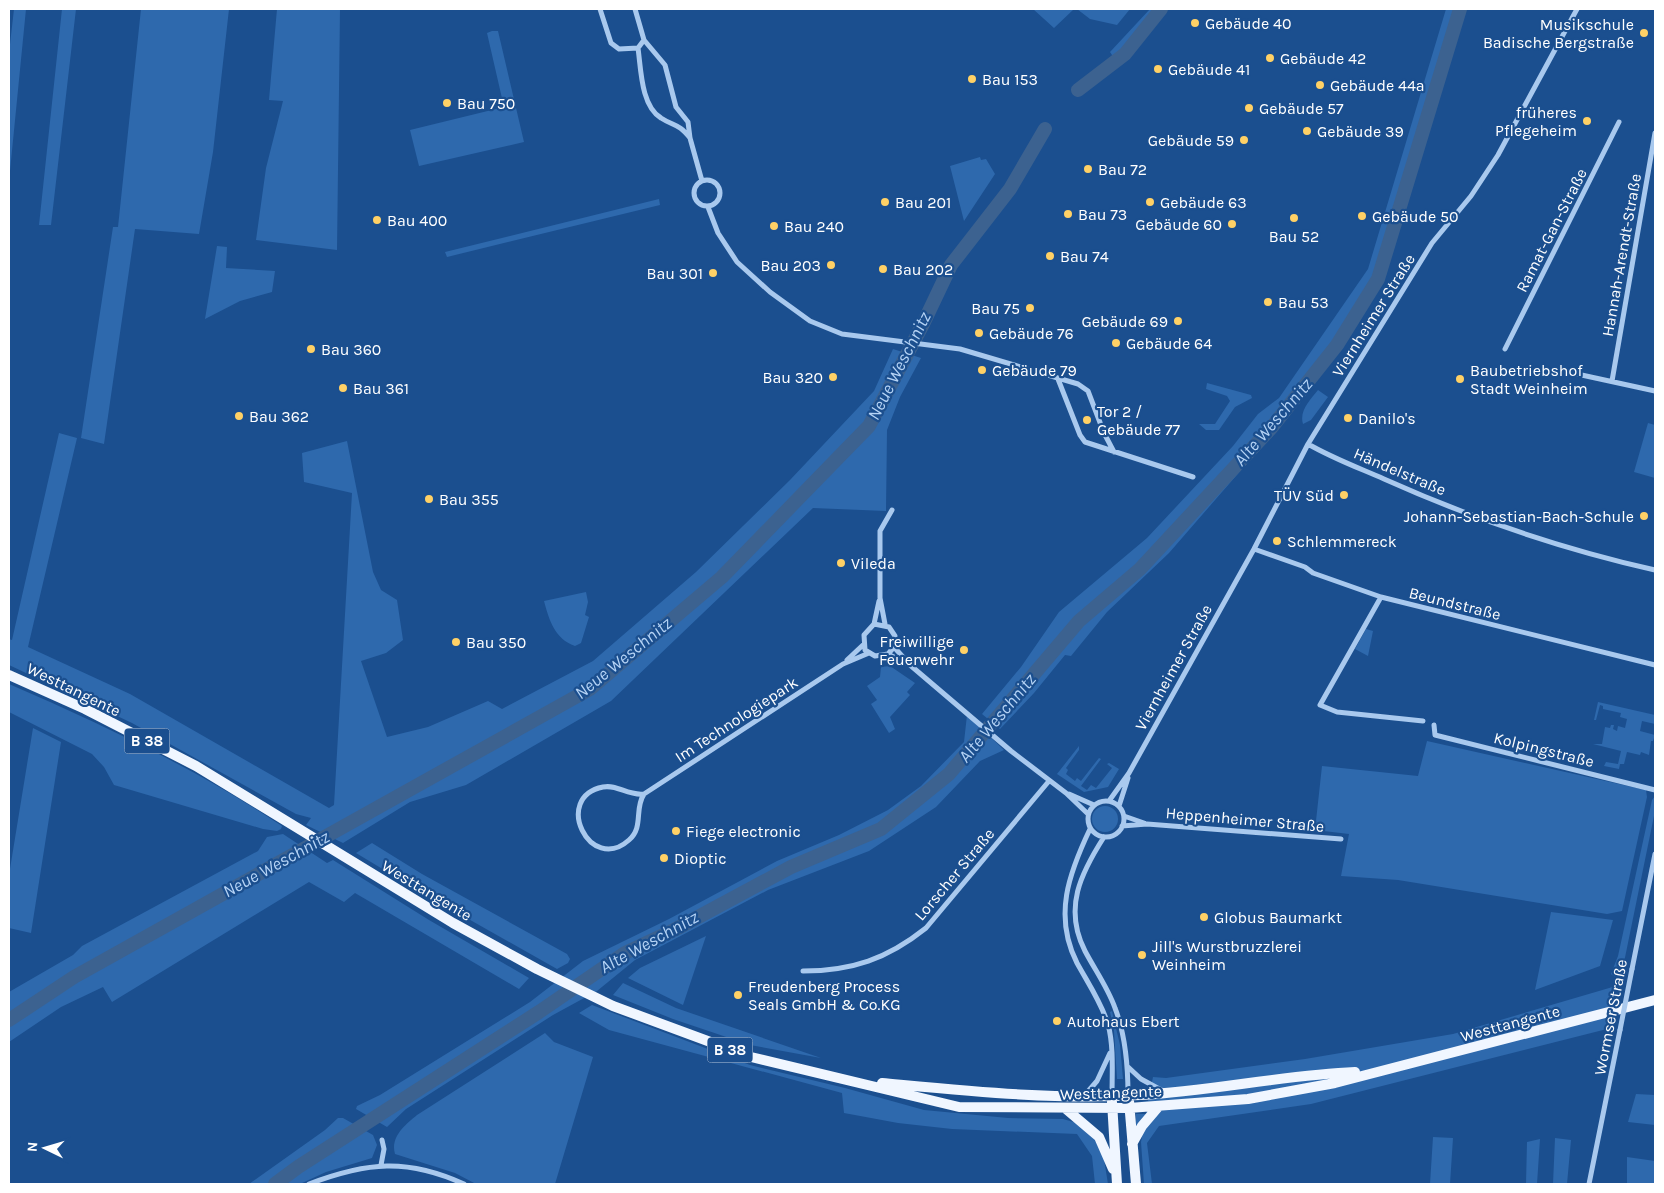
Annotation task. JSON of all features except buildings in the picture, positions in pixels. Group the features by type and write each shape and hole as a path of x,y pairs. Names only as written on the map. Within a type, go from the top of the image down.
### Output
{"main road":[{"name":"Westtangente","path":"9,674 85,709 196,766 461,928 537,970 613,1006 751,1057 959,1107 1130,1108 1248,1099 1335,1083 1371,1072 1478,1048 1655,1000"},
{"name":"Westtangente","path":"851,1081 983,1094 1128,1096 1306,1076 1371,1072"},
{"path":"1112,1096 1117,1184"},
{"path":"1128,1096 1136,1184"},
{"path":"1132,1144 1142,1126 1159,1106"},
{"path":"1066,1109 1099,1138 1115,1172"}],"street":[{"path":"600,9 611,43 619,49 638,48"},
{"path":"635,9 644,40 665,65 676,107 688,122 690,138 702,181"},
{"name":"Viernheimer Straße","path":"1109,800 1129,773 1254,549 1308,444 1432,244 1471,196 1498,155 1577,9"},
{"path":"644,40 638,48 646,96 653,111 661,119 683,128 690,138"},
{"name":"Ramat-Gan-Straße","path":"1505,350 1619,122"},
{"name":"Hannah-Arendt-Straße","path":"1612,381 1655,133"},
{"path":"702,181 712,181 720,191 717,202 708,207"},
{"path":"702,181 695,190 695,198 700,204 708,207 718,234 737,262 770,292 810,321 842,334 960,349 1078,384 1088,391 1104,433 1114,452"},
{"path":"1577,374 1655,391"},
{"path":"1058,379 1082,440 1193,477"},
{"name":"Händelstraße","path":"1308,444 1403,487 1497,524 1559,545 1655,570"},
{"path":"884,624 880,598 880,531 892,510"},
{"name":"Beundstraße","path":"1254,549 1305,567 1313,573 1381,598 1655,665"},
{"path":"874,624 880,598"},
{"path":"1381,598 1320,705 1337,712 1422,721"},
{"path":"874,624 884,624 889,627 895,636 894,647 888,654 882,657 869,653 863,645 866,630 874,624"},
{"name":"Im Technologiepark","path":"843,664 863,645"},
{"path":"894,647 910,665 994,736 1066,793 1088,814 1090,829 1070,874 1064,904 1065,922 1071,949 1103,1010 1108,1026 1111,1050 1112,1096"},
{"name":"Im Technologiepark","path":"644,794 843,664 869,653"},
{"path":"888,654 910,665"},
{"name":"Kolpingstraße","path":"1434,726 1435,735 1655,790"},
{"name":"Viernheimer Straße","path":"1119,806 1129,773"},
{"name":"Lorscher Straße","path":"803,971 860,966 884,957 905,945 926,928 1049,781"},
{"path":"610,787 632,795 644,794 638,805 639,819 636,830 624,844 617,847 604,848 592,844 583,835 578,815 581,803 590,793 597,789 610,787"},
{"path":"1066,793 1094,805"},
{"path":"1088,814 1094,805 1109,800 1119,806 1124,816 1122,826 1115,835 1104,837 1090,829"},
{"name":"Heppenheimer Straße","path":"1124,816 1147,824"},
{"name":"Heppenheimer Straße","path":"1122,826 1147,824 1341,839"},
{"path":"1104,837 1081,876 1075,912 1077,930 1084,949 1115,1007 1124,1038 1128,1096"},
{"name":"Wormser Straße","path":"1589,1184 1655,854"},
{"path":"1084,1096 1097,1081 1111,1050"},
{"path":"1127,1066 1141,1079 1165,1093"},
{"path":"381,1165 384,1148 382,1140"},
{"path":"309,1184 335,1174 381,1165 440,1173 464,1184"}],"shaded area":[{"path":"14,9 26,9 9,181 9,53"},
{"path":"62,9 76,9 51,225 39,225"},
{"path":"141,9 229,9 213,152 199,234 135,229 104,444 81,438 113,227 118,227"},
{"path":"277,9 340,9 337,250 256,240 266,168 283,101 269,100"},
{"path":"1033,9 1074,9 1054,28"},
{"path":"1077,9 1130,9 1117,25 1090,19"},
{"path":"1150,9 1157,9 1139,32 1114,58 1110,52"},
{"path":"1446,9 1465,9 1442,90 1381,277 1288,416 1169,553 1107,612 1071,656 1065,655 1034,693 1000,729 982,714 1021,667 1059,612 1147,538 1233,446 1258,414 1279,398 1368,269"},
{"path":"498,31 524,142 419,166 410,130 504,107 487,33"},
{"path":"980,157 981,160 986,159 995,174 964,221 950,166"},
{"path":"659,199 660,205 447,257 445,252"},
{"path":"217,246 227,247 226,268 275,271 272,292 240,301 205,319"},
{"path":"893,349 921,358 900,397 887,430 886,511 813,508 611,701 466,785 410,802 343,843 306,825 311,818 296,814 132,723 9,665 9,639 12,640 59,433 77,438 28,647 130,694 329,808 334,805 352,493 304,482 302,453 347,441 373,572 381,590 397,600 403,640 386,653 361,661 387,737 428,727 488,701 502,709 593,661 696,572 790,480 874,391"},
{"path":"1207,383 1251,395 1252,398 1235,407 1219,430 1206,430 1199,424 1215,424 1230,401 1227,396 1206,389"},
{"path":"1318,390 1328,397 1311,420 1303,424 1304,410"},
{"path":"1648,423 1655,425 1655,478 1634,472"},
{"path":"586,592 588,602 585,615 589,617 581,643 575,646 562,639 558,634 548,615 544,601"},
{"path":"1366,629 1373,631 1368,656 1355,649"},
{"path":"890,666 915,683 907,692 910,695 890,717 895,729 889,733 871,704 877,700 867,686 880,677 881,667"},
{"path":"9,684 115,732 184,767 251,806 282,826 281,829 277,831 263,829 114,785 104,767 92,754 9,712"},
{"path":"1598,702 1655,715 1655,724 1642,721 1640,731 1655,735 1653,741 1651,741 1649,755 1641,752 1640,755 1627,752 1624,764 1620,764 1619,769 1604,766 1606,762 1618,764 1621,751 1593,744 1602,744 1605,727 1610,728 1611,725 1614,725 1613,729 1617,731 1618,726 1625,728 1627,719 1620,717 1621,713 1603,709 1603,706 1600,705 1596,720 1594,720"},
{"path":"967,715 1004,750 980,761 936,807 869,851 768,890 635,960 597,991 553,1015 406,1109 387,1127 356,1109 357,1106 380,1095 530,1002 583,961 669,919 777,861 839,835 888,810 921,786 964,742"},
{"path":"33,728 61,742 31,933 9,928 9,875"},
{"path":"1427,741 1646,790 1647,797 1622,911 1607,914 1398,880 1341,876 1349,834 1315,830 1322,766 1418,776"},
{"path":"1079,746 1079,750 1066,768 1068,770 1066,774 1075,781 1077,778 1081,781 1099,758 1101,759 1081,786 1087,790 1091,785 1096,788 1112,768 1107,764 1109,763 1119,769 1108,787 1084,792 1057,774"},
{"path":"1655,796 1655,811 1621,977 1615,977 1611,974 1618,956 1652,800"},
{"path":"1105,806 1115,809 1118,819 1115,829 1105,832 1095,829 1092,819 1095,809"},
{"path":"283,834 327,863 333,860 429,920 529,978 519,989 355,893 344,902 309,882 112,1002 103,987 61,1007 9,1042 9,992 73,955 82,946 258,851 267,837"},
{"path":"372,843 422,874 567,954 570,959 568,963 557,969 356,853"},
{"path":"1551,912 1613,920 1600,966 1535,990"},
{"path":"706,936 683,1005 628,978 640,968"},
{"path":"623,983 676,1008 821,1058 750,1045 673,1019 613,995"},
{"path":"1616,986 1607,1029 1311,1104 1159,1126 1147,1143 1152,1184 1144,1184 1141,1142 1146,1115 1136,1128 1136,1114 1146,1114 1148,1103 1137,1102 1148,1101 1153,1077 1166,1078 1305,1059 1453,1034"},
{"path":"592,1005 750,1065 845,1088 924,1110 1008,1118 1063,1119 1077,1123 1090,1132 1103,1153 1108,1184 1095,1184 1092,1156 1077,1134 952,1129 898,1123 844,1113 842,1093 609,1030 579,1013"},
{"path":"1112,1011 1120,1045 1123,1079 1117,1079 1114,1031 1110,1012"},
{"path":"545,1033 554,1042 593,1057 555,1184 476,1184 455,1173 395,1154 394,1148 397,1137 403,1127 417,1115"},
{"path":"1636,1094 1655,1095 1655,1125 1628,1122"},
{"path":"338,1118 343,1118 373,1135 377,1145 372,1158 326,1172 300,1184 249,1184 325,1130"},
{"path":"1433,1137 1453,1138 1450,1184 1430,1184"},
{"path":"1555,1138 1571,1140 1567,1184 1553,1184"},
{"path":"1540,1139 1537,1184 1526,1184 1527,1142"},
{"path":"1627,1157 1655,1161 1655,1184 1627,1184"}],"waterway":[{"name":"Neue Weschnitz","path":"1078,90 1125,54 1161,9"},
{"name":"Alte Weschnitz","path":"275,1184 298,1167 539,1012 625,953 674,930 791,867 881,829 949,774 1079,621 1140,569 1272,427 1337,345 1378,279 1460,9"},
{"name":"Neue Weschnitz","path":"9,1020 74,977 590,689 722,577 869,426 923,324 951,265 1010,189 1045,129"}],"place":[{"name":"Gebäude 40","path":"1195,23"},
{"name":"Musikschule Badische Bergstraße","path":"1644,33"},
{"name":"Gebäude 42","path":"1270,58"},
{"name":"Gebäude 41","path":"1158,69"},
{"name":"Bau 153","path":"972,79"},
{"name":"Gebäude 44a","path":"1320,85"},
{"name":"Bau 750","path":"447,103"},
{"name":"Gebäude 57","path":"1249,108"},
{"name":"früheres Pflegeheim","path":"1587,121"},
{"name":"Gebäude 39","path":"1307,131"},
{"name":"Gebäude 59","path":"1244,140"},
{"name":"Bau 72","path":"1088,169"},
{"name":"Bau 201","path":"885,202"},
{"name":"Gebäude 63","path":"1150,202"},
{"name":"Bau 73","path":"1068,214"},
{"name":"Gebäude 50","path":"1362,216"},
{"name":"Bau 52","path":"1294,218"},
{"name":"Bau 400","path":"377,220"},
{"name":"Gebäude 60","path":"1232,224"},
{"name":"Bau 240","path":"774,226"},
{"name":"Bau 74","path":"1050,256"},
{"name":"Bau 203","path":"831,265"},
{"name":"Bau 202","path":"883,269"},
{"name":"Bau 301","path":"713,273"},
{"name":"Bau 53","path":"1268,302"},
{"name":"Bau 75","path":"1030,308"},
{"name":"Gebäude 69","path":"1178,321"},
{"name":"Gebäude 76","path":"979,333"},
{"name":"Gebäude 64","path":"1116,343"},
{"name":"Bau 360","path":"311,349"},
{"name":"Gebäude 79","path":"982,370"},
{"name":"Bau 320","path":"833,377"},
{"name":"Baubetriebshof Stadt Weinheim","path":"1460,379"},
{"name":"Bau 361","path":"343,388"},
{"name":"Bau 362","path":"239,416"},
{"name":"Danilo's","path":"1348,418"},
{"name":"Tor 2 / Gebäude 77","path":"1087,420"},
{"name":"TÜV Süd","path":"1344,495"},
{"name":"Bau 355","path":"429,499"},
{"name":"Johann-Sebastian-Bach-Schule","path":"1644,516"},
{"name":"Schlemmereck","path":"1277,541"},
{"name":"Vileda","path":"841,563"},
{"name":"Bau 350","path":"456,642"},
{"name":"Freiwillige Feuerwehr","path":"964,650"},
{"name":"Fiege electronic","path":"676,831"},
{"name":"Dioptic","path":"664,858"},
{"name":"Globus Baumarkt","path":"1204,917"},
{"name":"Jill's Wurstbruzzlerei Weinheim","path":"1142,955"},
{"name":"Freudenberg Process Seals GmbH & Co.KG","path":"738,995"},
{"name":"Autohaus Ebert","path":"1057,1021"}]}
